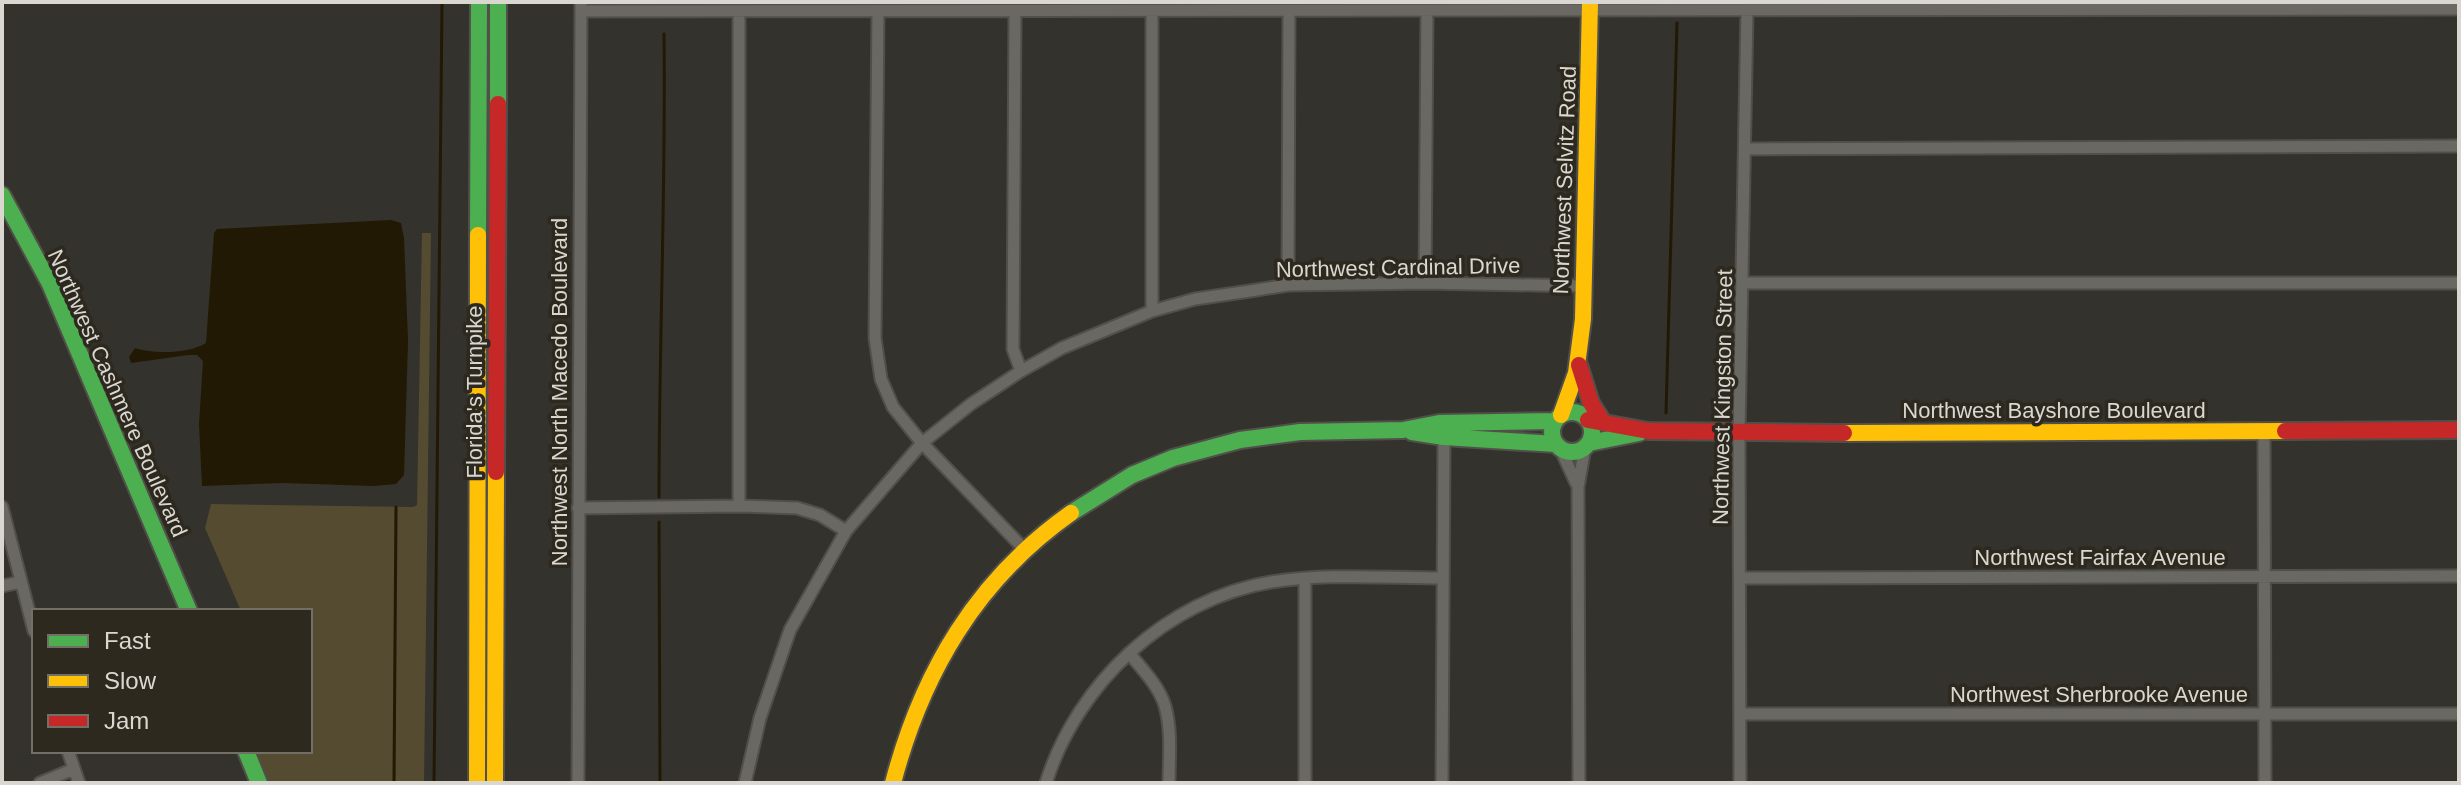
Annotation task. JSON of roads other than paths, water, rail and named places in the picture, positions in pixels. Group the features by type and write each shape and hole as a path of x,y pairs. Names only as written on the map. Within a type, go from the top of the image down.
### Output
{"main road":[{"name":"Florida's Turnpike","path":"477,783 479,2"},
{"name":"Florida's Turnpike","path":"495,783 498,2"},
{"name":"Northwest Selvitz Road","path":"1558,418 1568,403 1578,363 1584,286 1590,7"},
{"name":"Northwest Cashmere Boulevard","path":"2,195 50,284 188,609"},
{"name":"Northwest Selvitz Road","path":"1578,363 1593,420"},
{"path":"1528,421 1555,405 1578,363"},
{"path":"893,783 904,740 939,659 965,618 1024,549 1087,502 1137,473 1215,445 1310,431 1406,430 1444,437 1558,446 1570,452 1587,445 1593,420 1571,411 1558,418 1438,423 1406,430"},
{"path":"1558,418 1551,434 1558,446"},
{"name":"Northwest Bayshore Boulevard","path":"1593,420 1648,431 1739,433 2459,430"},
{"name":"Northwest Bayshore Boulevard","path":"1587,445 1648,431"},
{"path":"247,753 259,783"}],"street":[{"path":"581,6 739,12 1427,12 1590,7 1747,11 2459,9"},
{"name":"Northwest North Macedo Boulevard","path":"578,783 581,6"},
{"path":"878,11 875,338 881,379 893,407 922,443 1024,549"},
{"name":"Northwest Kingston Street","path":"1740,783 1739,433 1747,11"},
{"path":"739,12 739,506"},
{"path":"1015,12 1013,349 1021,371"},
{"path":"1152,12 1152,311"},
{"path":"1288,285 1289,12"},
{"path":"1425,283 1427,12"},
{"path":"1746,149 2459,146"},
{"name":"Northwest Cardinal Drive","path":"745,783 760,718 790,630 846,531 922,443 971,404 1021,371 1074,342 1152,311 1195,299 1288,285 1425,283 1584,286"},
{"path":"1743,283 2459,283"},
{"path":"2264,432 2265,783"},
{"path":"1442,783 1444,437"},
{"path":"1579,783 1578,487 1587,445"},
{"path":"1558,446 1578,487"},
{"path":"2,507 32,623"},
{"path":"578,508 797,508 820,515 846,531"},
{"name":"Northwest Fairfax Avenue","path":"1741,578 2459,576"},
{"path":"1046,783 1052,763 1080,709 1129,653 1178,615 1229,594 1270,582 1442,578"},
{"path":"1305,579 1305,783"},
{"path":"2,586 21,582"},
{"path":"1129,653 1165,705 1169,734 1169,783"},
{"name":"Northwest Sherbrooke Avenue","path":"1740,714 2459,714"},
{"path":"69,753 79,783"},
{"path":"40,783 74,769"}],"waterway":[{"path":"434,783 442,2"},
{"path":"1666,413 1677,23"},
{"path":"659,497 664,34"},
{"path":"394,783 396,507"},
{"path":"659,522 660,783"}]}
